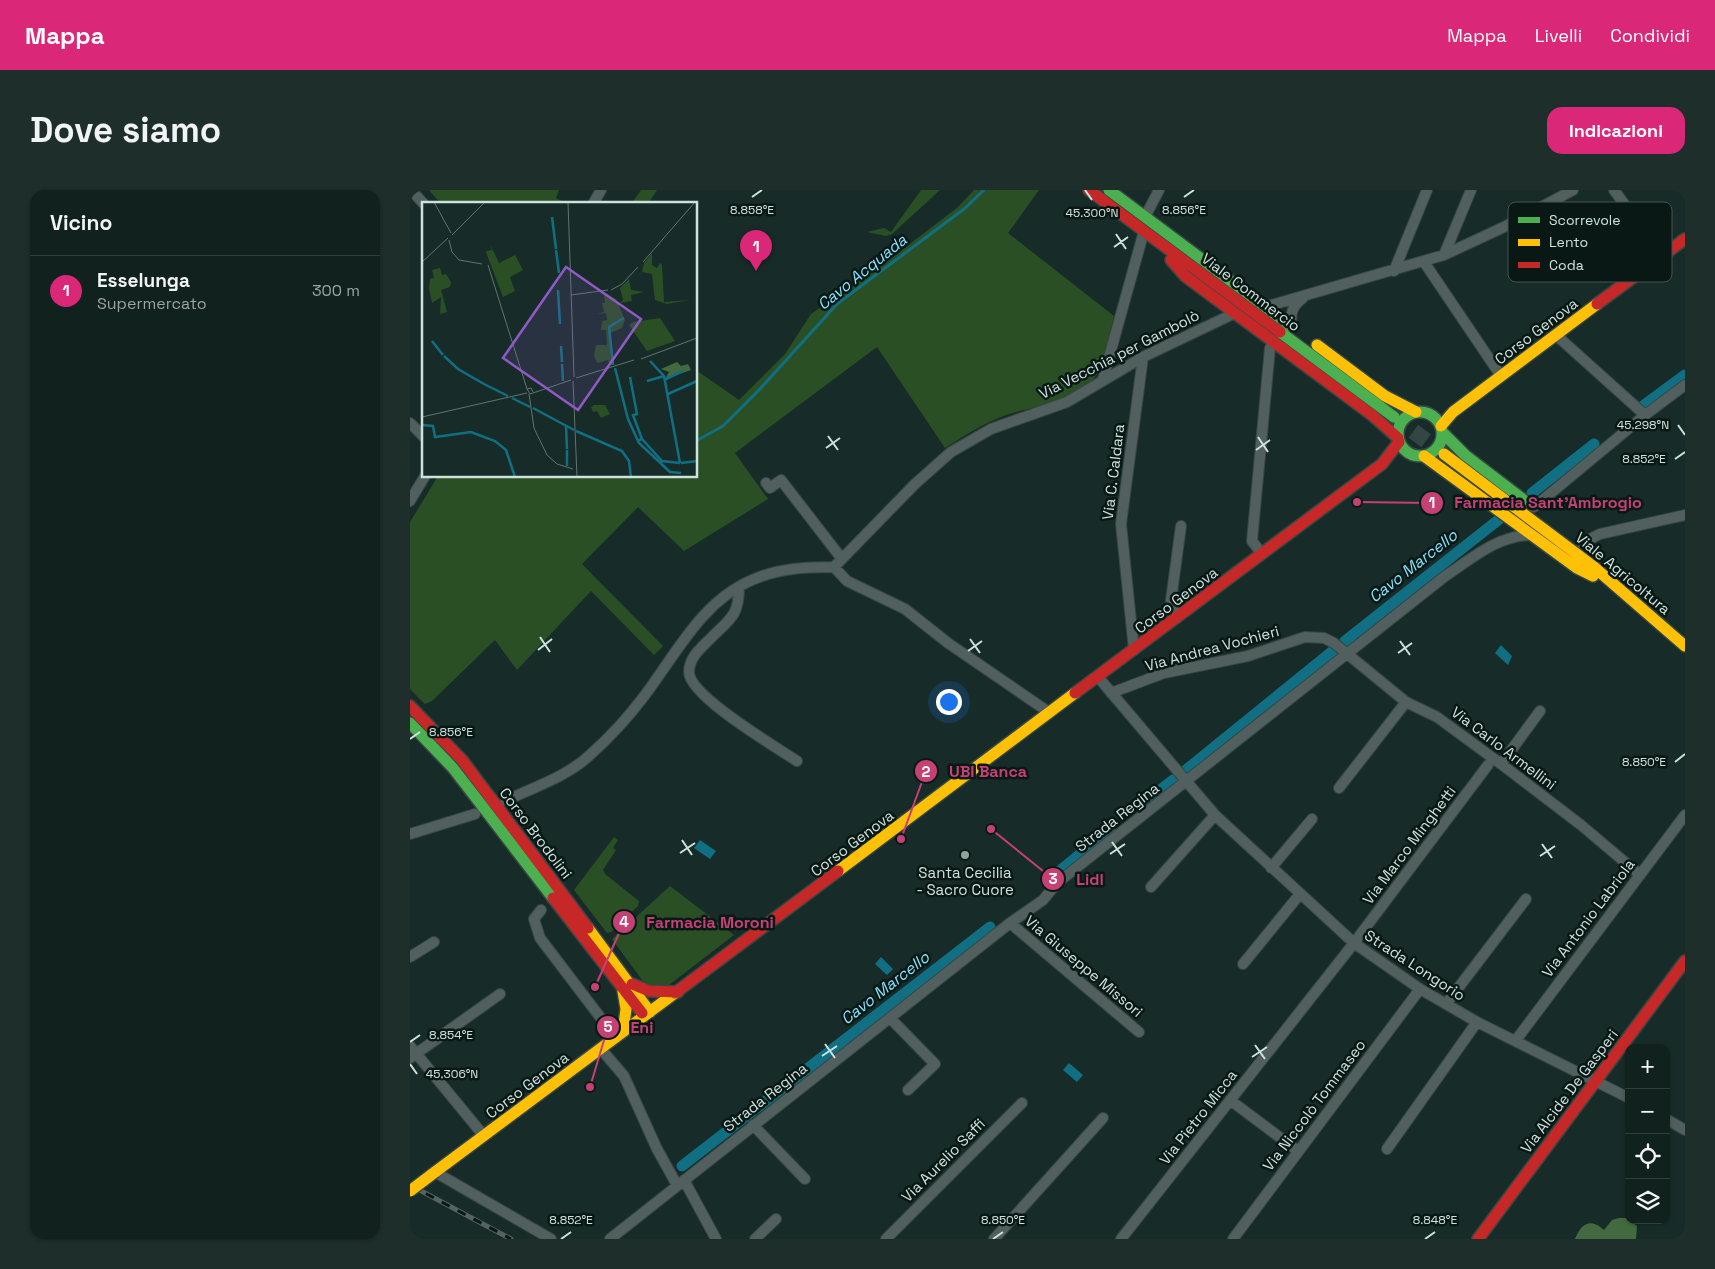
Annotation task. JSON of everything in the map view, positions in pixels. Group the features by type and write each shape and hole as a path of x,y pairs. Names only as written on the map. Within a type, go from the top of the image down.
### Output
{"main road":[{"name":"Viale Commercio","path":"1089,190 1394,417"},
{"path":"1109,190 1385,396 1416,412 1422,412 1439,425 1465,456 1582,543 1595,555 1618,588"},
{"path":"1144,231 1185,276 1372,415 1410,454"},
{"name":"Corso Genova","path":"1672,249 1684,240"},
{"name":"Corso Genova","path":"1439,425 1452,412 1627,282"},
{"name":"Corso Genova","path":"1382,464 1398,440 1400,425 1404,419 1416,412"},
{"path":"1439,425 1438,448 1424,456 1582,571 1618,588"},
{"name":"Corso Genova","path":"410,1191 1382,464 1410,454 1424,456"},
{"name":"Viale Agricoltura","path":"1444,454 1577,553 1685,646"},
{"name":"Corso Brodolini","path":"410,706 462,760 627,987 626,1009 620,1035"},
{"name":"Corso Brodolini","path":"410,723 453,768 648,1014"},
{"name":"Via Alcide De Gasperi","path":"1478,1239 1685,961"},
{"path":"627,987 648,991 678,992"}],"street":[{"path":"411,190 422,202"},
{"path":"593,202 601,190"},
{"path":"1145,217 1159,190"},
{"path":"1394,271 1427,190"},
{"path":"1444,255 1471,190"},
{"path":"1550,202 1572,190"},
{"path":"1614,190 1623,202"},
{"path":"1265,307 1424,262 1444,255 1508,225"},
{"path":"1103,379 1144,231"},
{"path":"1424,262 1501,376"},
{"path":"1292,327 1291,312 1296,303 1304,297"},
{"name":"Via Vecchia per Gambolò","path":"834,567 915,484 951,452 991,429 1067,402 1143,357 1235,313"},
{"path":"1556,335 1645,414"},
{"path":"1262,554 1252,541 1270,348"},
{"name":"Via C. Caldara","path":"1134,650 1121,524 1143,357"},
{"path":"1534,507 1645,414 1685,385"},
{"path":"410,423 422,435"},
{"path":"410,501 424,478"},
{"path":"766,483 770,488 781,480 842,559"},
{"path":"1582,543 1600,534 1684,516"},
{"path":"1503,539 1510,529 1510,518"},
{"path":"1177,618 1171,600 1181,526"},
{"name":"Strada Regina","path":"610,1239 680,1182 891,1019 1010,922 1043,900 1057,883 1444,576 1503,539 1516,535 1533,534"},
{"path":"505,801 576,767 592,754 644,696 710,607 752,580 796,567 834,567 848,581 906,609 948,643 1050,713"},
{"path":"740,587 735,616 697,652 690,663 689,674 698,690 717,707 797,761"},
{"name":"Via Andrea Vochieri","path":"1111,693 1164,673 1248,656 1305,637 1328,640 1346,654"},
{"name":"Via Carlo Armellini","path":"1346,654 1406,702 1437,717 1501,764 1639,874"},
{"name":"Strada Longorio","path":"1098,677 1185,783 1214,815 1354,943 1420,989 1477,1022 1625,1096"},
{"path":"1339,788 1406,702"},
{"path":"1501,764 1540,712"},
{"name":"Via Marco Minghetti","path":"1354,943 1488,766"},
{"path":"410,834 475,814"},
{"path":"1151,887 1214,815"},
{"name":"Via Antonio Labriola","path":"1516,1040 1685,815"},
{"path":"1271,868 1312,819"},
{"path":"1244,964 1300,894"},
{"path":"1446,1004 1526,900"},
{"path":"540,910 534,919 540,938 620,1035"},
{"name":"Via Giuseppe Missori","path":"1010,922 1139,1032"},
{"path":"410,957 434,942"},
{"name":"Via Pietro Micca","path":"1121,1239 1354,943"},
{"name":"Via Niccolò Tommaseo","path":"1233,1239 1420,989"},
{"path":"484,1136 412,1053 500,994"},
{"path":"891,1019 934,1064 908,1090"},
{"path":"1387,1149 1477,1022"},
{"path":"601,1049 624,1076 657,1149 716,1239"},
{"path":"1230,1100 1298,1151"},
{"name":"Via Aurelio Saffi","path":"886,1239 1022,1102"},
{"path":"994,1239 1103,1118"},
{"path":"1670,1121 1685,1130"},
{"path":"753,1125 805,1179"},
{"path":"435,1172 551,1239"},
{"path":"755,1239 776,1219"}],"green space":[{"path":"429,190 559,190 556,198 564,202 439,202"},
{"path":"641,190 657,190 649,202 632,202"},
{"path":"921,190 940,190 892,234 886,236 867,232 884,228 891,232"},
{"path":"974,190 1039,190 1008,233 1114,316 1101,365 1091,382 1070,397 1006,415 990,422 945,448 877,347 735,453 768,499 684,551 638,507 582,564 663,646 654,655 591,591 517,670 495,640 432,701 425,704 410,689 410,522 437,478 698,478 698,371 739,400 785,354 811,314 893,257 958,207"},
{"path":"614,837 618,840 613,848 616,850 603,870 605,874 639,901 638,906 611,932 607,933 574,890"},
{"path":"670,886 734,935 669,985 652,986 642,980 612,939"},
{"path":"1625,1218 1625,1224 1634,1224 1637,1226 1636,1239 1575,1239 1580,1229 1586,1224 1594,1224 1604,1230 1612,1220"}],"water":[{"path":"1501,645 1512,656 1508,665 1495,653"},
{"path":"700,840 716,851 710,859 694,848"},
{"path":"881,957 893,969 887,975 875,964"},
{"path":"1069,1063 1083,1075 1077,1082 1063,1070"}],"waterway":[{"name":"Cavo Acquada","path":"698,440 723,426 760,389 837,304 964,209 984,190"},
{"name":"Cavo Marcello","path":"1643,406 1685,375"},
{"name":"Cavo Marcello","path":"1532,493 1594,444"},
{"name":"Cavo Marcello","path":"1345,641 1502,517"},
{"name":"Cavo Marcello","path":"1186,770 1334,650"},
{"name":"Cavo Marcello","path":"1142,804 1173,780"},
{"path":"1046,882 1110,830"},
{"name":"Cavo Marcello","path":"682,1166 990,927"}],"tunnel":[{"path":"1394,417 1444,454"}],"railway":[{"path":"410,1185 511,1239"}],"traffic: fast":[{"path":"1109,190 1291,326"},
{"path":"1280,332 1394,417"},
{"path":"1424,412 1436,418 1441,425 1442,434 1441,443 1436,450 1429,455 1416,456 1408,453 1401,446 1398,430 1401,422 1408,415 1424,412"},
{"path":"1442,432 1465,455 1525,501"},
{"path":"410,723 453,768 553,898"}],"traffic: slow":[{"path":"1441,426 1453,412 1597,304"},
{"path":"1317,345 1385,396 1416,412"},
{"path":"1444,454 1594,567 1685,646"},
{"path":"1424,456 1577,568 1593,576"},
{"path":"838,871 1075,693"},
{"path":"588,928 650,1012"},
{"path":"623,991 626,1009 623,1032"},
{"path":"435,1172 675,993"},
{"path":"410,1191 435,1172"}],"traffic: jam":[{"path":"1089,190 1280,332"},
{"path":"1672,249 1685,239"},
{"path":"1171,260 1185,276 1372,415 1398,438"},
{"path":"1597,304 1627,282"},
{"path":"1075,693 1382,464 1399,442"},
{"path":"410,706 462,760 588,928"},
{"path":"675,993 838,871"},
{"path":"553,898 642,1013"},
{"path":"1478,1239 1685,961"},
{"path":"632,984 649,991 678,992"}],"place":[{"name":"Esselunga","path":"756,271"},
{"name":"Farmacia Sant'Ambrogio","path":"1357,502"},
{"name":"Lidl","path":"991,829"},
{"name":"UBI Banca","path":"901,839"},
{"name":"Santa Cecilia - Sacro Cuore","path":"965,855"},
{"name":"Farmacia Moroni","path":"595,987"},
{"name":"Eni","path":"590,1087"}]}
